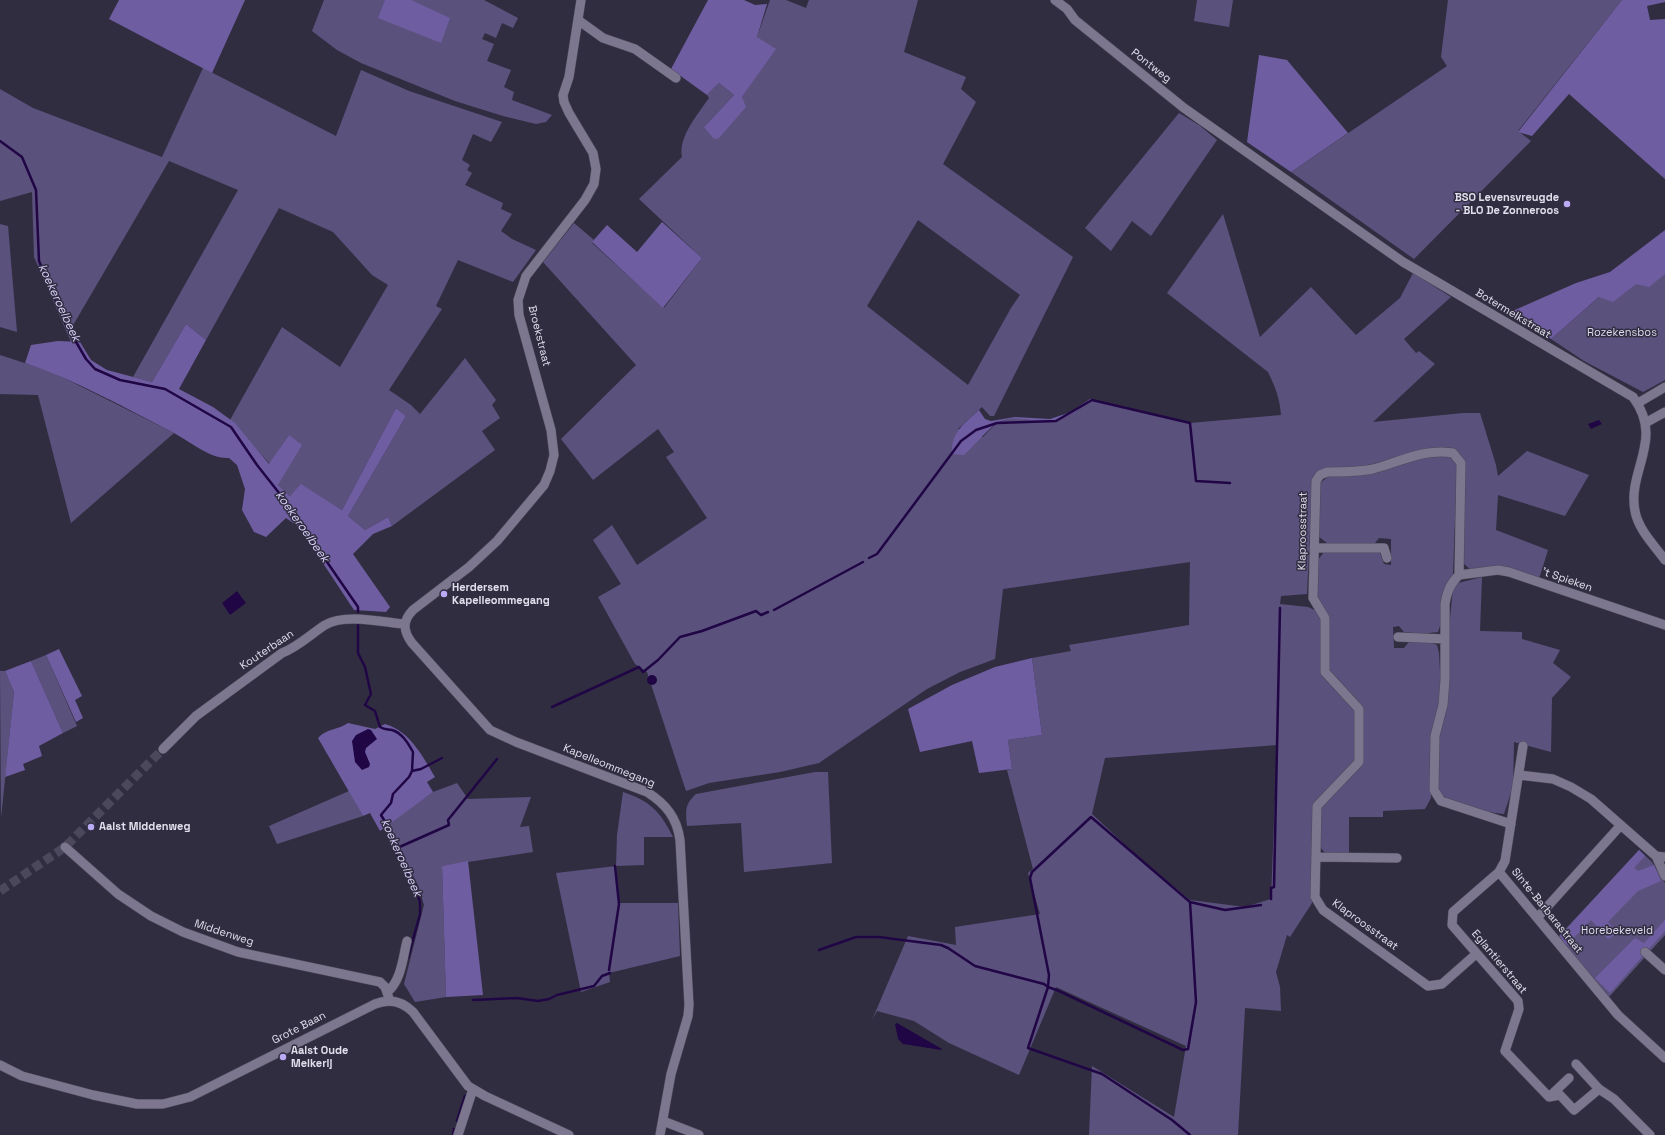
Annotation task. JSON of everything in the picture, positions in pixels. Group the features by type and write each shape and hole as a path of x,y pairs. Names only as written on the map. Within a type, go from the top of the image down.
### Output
{"street":[{"name":"Broekstraat","path":"404,624 409,614 413,610 469,567 497,542 544,485 550,471 554,454 551,430 520,315 518,300 526,276 585,200 594,184 596,170 593,153 569,113 564,102 563,95 569,77 581,0"},
{"name":"Pontweg","path":"1055,0 1067,9 1075,20 1124,60 1184,108 1237,146"},
{"path":"578,20 604,38 635,49 676,78"},
{"name":"Botermelkstraat","path":"1237,146 1408,265 1544,346 1627,393 1638,402 1647,422 1650,438 1635,493 1634,510 1644,531 1665,560"},
{"path":"1638,402 1665,387"},
{"path":"1647,422 1665,412"},
{"name":"Klaproosstraat","path":"1459,575 1462,468 1458,458 1453,453 1445,452 1419,454 1373,469 1327,472 1320,475 1316,482 1313,598 1325,618 1325,672 1359,709 1359,762 1317,806 1316,897 1323,910 1428,986 1442,984 1476,954"},
{"path":"1314,548 1384,548 1387,558"},
{"name":"'t Spieken","path":"1459,575 1498,570 1509,572 1665,625"},
{"path":"1459,575 1452,582 1447,592 1443,705 1435,736 1434,790 1440,801 1511,824"},
{"name":"Kouterbaan","path":"163,749 196,716 282,653 290,650 327,624 345,619 404,624"},
{"name":"Kapelleommegang","path":"404,624 406,633 412,644 490,730 516,742 647,792 665,806 675,821 680,840 689,1005 688,1016 671,1074 660,1135"},
{"path":"1398,637 1445,639"},
{"name":"Sinte-Barbarastraat","path":"1523,746 1505,861 1499,872 1618,1015 1665,1058"},
{"path":"1519,775 1553,779 1572,787 1591,799 1621,826 1660,857 1665,876"},
{"path":"1538,917 1621,826"},
{"name":"Middenweg","path":"65,848 118,894 151,916 183,932 238,952 380,982 389,996"},
{"path":"1316,857 1397,858"},
{"name":"Eglantierstraat","path":"1499,872 1453,912 1452,925 1518,1001 1519,1009 1506,1051 1549,1097"},
{"path":"407,941 399,971 389,996 413,1012 463,1081 473,1089 569,1135"},
{"path":"1645,952 1665,970"},
{"name":"Grote Baan","path":"0,1065 22,1076 93,1095 137,1104 163,1104 190,1097 389,996"},
{"path":"1576,1064 1599,1089 1619,1104 1650,1135"},
{"path":"1549,1097 1569,1078"},
{"path":"458,1135 473,1089"},
{"path":"1549,1097 1560,1095 1574,1110 1599,1089"},
{"path":"663,1120 699,1135"}],"green space":[{"path":"324,0 484,0 518,18 513,28 502,23 496,38 485,33 482,39 494,44 487,61 511,70 504,87 514,92 512,100 552,115 546,122 536,124 503,116 455,101 361,63 337,50 312,31"},
{"path":"770,0 786,0 806,8 809,0 918,0 904,52 966,77 961,89 976,102 943,164 1073,257 994,416 990,416 982,407 958,429 983,437 996,424 1002,421 1009,419 1047,421 1059,420 1074,413 1092,400 1190,423 1281,415 1277,393 1268,372 1167,293 1223,214 1260,337 1311,287 1356,335 1400,298 1413,273 1451,297 1404,339 1416,353 1419,351 1435,364 1373,422 1463,413 1480,413 1498,476 1527,451 1589,475 1565,516 1498,495 1496,530 1548,550 1539,579 1471,570 1462,562 1465,466 1460,454 1448,447 1419,450 1373,464 1353,468 1328,468 1314,475 1312,487 1307,594 1281,596 1280,604 1308,607 1317,611 1321,621 1321,659 1354,708 1356,725 1354,761 1313,805 1312,903 1290,937 1287,935 1276,972 1280,987 1281,1011 1245,1008 1238,1135 1089,1135 1092,1066 1174,1117 1186,1046 1056,987 1019,1075 949,1043 914,1021 877,1011 872,1020 908,936 956,945 955,927 1040,914 1028,873 1033,869 1007,770 1012,769 1008,740 1042,735 1032,658 1071,651 1069,645 1189,625 1190,562 1003,589 995,659 960,672 927,689 819,763 780,772 709,783 686,791 647,672 635,664 598,597 621,584 593,540 612,525 637,565 707,518 666,457 674,452 658,429 593,480 561,439 636,365 543,262 574,223 594,240 592,243 664,308 702,258 639,199 682,157 683,142 690,126 709,98 707,95 719,83 734,95 704,127 742,97 774,51 757,37","holes":["918,220 1020,295 1011,308 968,385 867,306","1277,745 1271,899 1245,907 1190,900 1136,855 1092,814 1105,758"]},
{"path":"1197,0 1233,0 1229,27 1194,21"},
{"path":"1448,0 1622,0 1518,131 1531,141 1414,259 1291,172 1447,66 1441,57"},
{"path":"203,68 336,136 361,70 409,91 502,122 491,142 473,134 462,160 470,165 467,170 472,173 465,185 503,203 501,209 512,214 501,231 512,239 536,250 513,282 458,260 436,306 442,309 389,390 411,405 420,414 465,358 496,400 492,405 500,418 482,431 495,450 392,526 388,517 365,530 348,516 406,416 396,408 342,510 302,485 290,496 278,485 289,435 270,464 230,420 282,327 340,367 388,285 372,275 333,232 279,208 206,340 186,324 152,382 133,377 238,190 169,161 72,327 80,342 71,342 34,257 32,192 0,201 0,89 33,108 162,157"},
{"path":"1179,113 1199,125 1217,140 1151,236 1132,221 1111,251 1085,228"},
{"path":"0,224 8,226 17,332 0,327"},
{"name":"Rozekensbos","path":"1665,240 1665,380 1643,392 1584,361 1551,339"},
{"path":"0,355 52,372 174,433 71,523 38,395 0,394"},
{"path":"1422,456 1450,456 1457,464 1453,574 1443,596 1438,632 1420,634 1404,632 1399,626 1393,627 1394,648 1404,648 1409,642 1430,642 1437,645 1439,653 1441,691 1432,739 1431,798 1425,809 1383,811 1383,817 1349,817 1349,853 1326,854 1320,847 1319,809 1355,772 1362,712 1331,673 1328,663 1327,619 1318,601 1318,560 1324,552 1380,553 1384,564 1391,565 1391,539 1379,538 1375,543 1327,543 1318,536 1319,484 1330,475"},
{"path":"1482,577 1480,631 1522,632 1522,639 1560,650 1553,663 1571,677 1552,698 1551,752 1514,742 1513,786 1504,814 1487,812 1455,802 1440,794 1438,782 1439,739 1446,712 1449,629 1453,588 1458,583"},
{"path":"46,655 77,726 63,733 31,661"},
{"path":"0,671 5,671 14,692 1,818"},
{"path":"815,772 828,772 832,863 744,872 741,823 687,826 687,808 689,802 696,794"},
{"path":"457,783 468,799 531,797 520,827 529,826 533,852 442,866 446,997 415,1002 404,984 424,905 418,885 386,825 433,792"},
{"path":"349,791 363,816 277,844 269,826"},
{"path":"623,792 640,799 653,808 664,820 673,837 644,837 644,865 616,866 617,835"},
{"name":"Horebekeveld","path":"1639,850 1652,862 1665,883 1665,935 1609,997 1558,937"},
{"path":"616,866 619,903 678,903 680,956 609,973 610,982 581,992 556,873"}],"shaded area":[{"path":"119,0 245,0 212,73 109,19"},
{"path":"385,0 411,0 450,18 441,43 378,18"},
{"path":"708,0 744,0 755,5 767,4 757,37 776,49 742,97 746,107 719,138 714,139 704,127 734,95 719,83 707,95 671,69"},
{"path":"1622,0 1665,0 1665,2 1647,6 1650,20 1665,19 1665,179 1569,94 1532,136 1518,132"},
{"path":"1259,55 1287,60 1348,133 1291,172 1247,142"},
{"path":"662,222 702,258 663,308 592,242 607,225 637,252"},
{"path":"1665,230 1665,274 1649,287 1636,284 1613,302 1599,297 1551,339 1508,313 1576,283 1610,272"},
{"path":"186,324 206,340 179,389 213,407 235,423 269,464 289,435 302,445 278,485 290,496 301,484 342,510 396,408 406,416 348,516 365,530 388,517 392,526 373,534 353,554 390,607 386,612 354,610 299,527 286,518 266,537 254,532 242,510 245,489 237,465 229,458 222,458 207,453 172,432 100,395 25,363 31,345 58,341 80,342 91,360 107,370 152,382"},
{"path":"1090,399 1092,400 1060,420 1048,422 1018,419 1004,420 997,423 985,433 964,455 952,454 952,446 956,434 979,410 985,419 991,421 1015,417 1050,419 1071,412"},
{"path":"1599,420 1602,424 1591,429 1588,424"},
{"path":"237,591 246,603 230,615 222,603"},
{"path":"59,649 82,696 75,700 83,718 76,722 46,655"},
{"path":"1032,658 1042,735 1008,740 1012,769 979,773 972,741 920,752 908,709 952,685 995,667"},
{"path":"31,661 63,733 39,746 42,756 23,764 25,770 5,777 14,692 5,671"},
{"path":"650,675 654,675 656,676 656,684 650,685 647,682 647,678"},
{"path":"348,723 375,729 385,724 394,727 402,732 415,746 435,777 427,782 433,792 380,831 370,813 363,816 318,738 325,732"},
{"path":"368,729 371,730 377,739 366,748 365,752 370,764 369,767 362,770 355,762 352,741 356,735"},
{"path":"1639,850 1645,856 1634,868 1638,871 1654,865 1661,881 1638,891 1608,922 1618,933 1608,939 1591,920 1566,946 1560,936"},
{"path":"468,861 483,995 446,997 442,866"},
{"path":"1665,920 1665,931 1610,993 1595,978 1635,938 1644,943"},
{"path":"897,1023 942,1049 903,1044 898,1039 895,1024"}],"waterway":[{"name":"koekeroelbeek","path":"0,141 22,157 36,190 39,261 65,323 86,359 95,369 120,380 165,389 231,427 257,465 283,498 358,607 358,612"},
{"path":"869,558 877,554 961,441 976,430 997,423 1056,421 1092,400 1190,423 1196,481 1230,483"},
{"path":"774,610 863,562"},
{"path":"1271,899 1271,888 1274,887 1280,608"},
{"path":"552,707 639,667 643,672 658,660 680,637 702,631 756,611 761,615 768,612"},
{"name":"koekeroelbeek","path":"358,625 358,653 365,667 371,694 365,705 375,711 380,727 399,733 413,752 412,771 409,777 393,794 391,803 381,815 393,835 395,851 415,885 420,902 420,914 408,958"},
{"path":"412,771 421,769 442,758"},
{"path":"395,849 449,825 448,820 497,759"},
{"path":"1190,902 1091,817 1032,872 1030,878 1049,975 1048,987 1028,1048 1102,1074 1172,1120 1190,1135"},
{"path":"609,970 619,904 615,866"},
{"path":"819,950 856,937 879,937 941,945 975,966 1044,984 1183,1050 1188,1049 1196,1002 1190,902 1225,910 1261,905"},
{"path":"473,1000 517,998 538,1001 549,999 557,995 594,986 602,976 610,973"},
{"path":"457,1121 465,1096"},
{"path":"453,1135 454,1129"}],"tunnel":[{"path":"0,891 65,847 163,749"}],"place":[{"name":"BSO Levensvreugde - BLO De Zonneroos","path":"1567,204"},
{"name":"Herdersem Kapelleommegang","path":"444,594"},
{"name":"Aalst Middenweg","path":"91,827"},
{"name":"Aalst Oude Melkerij","path":"283,1057"}]}
